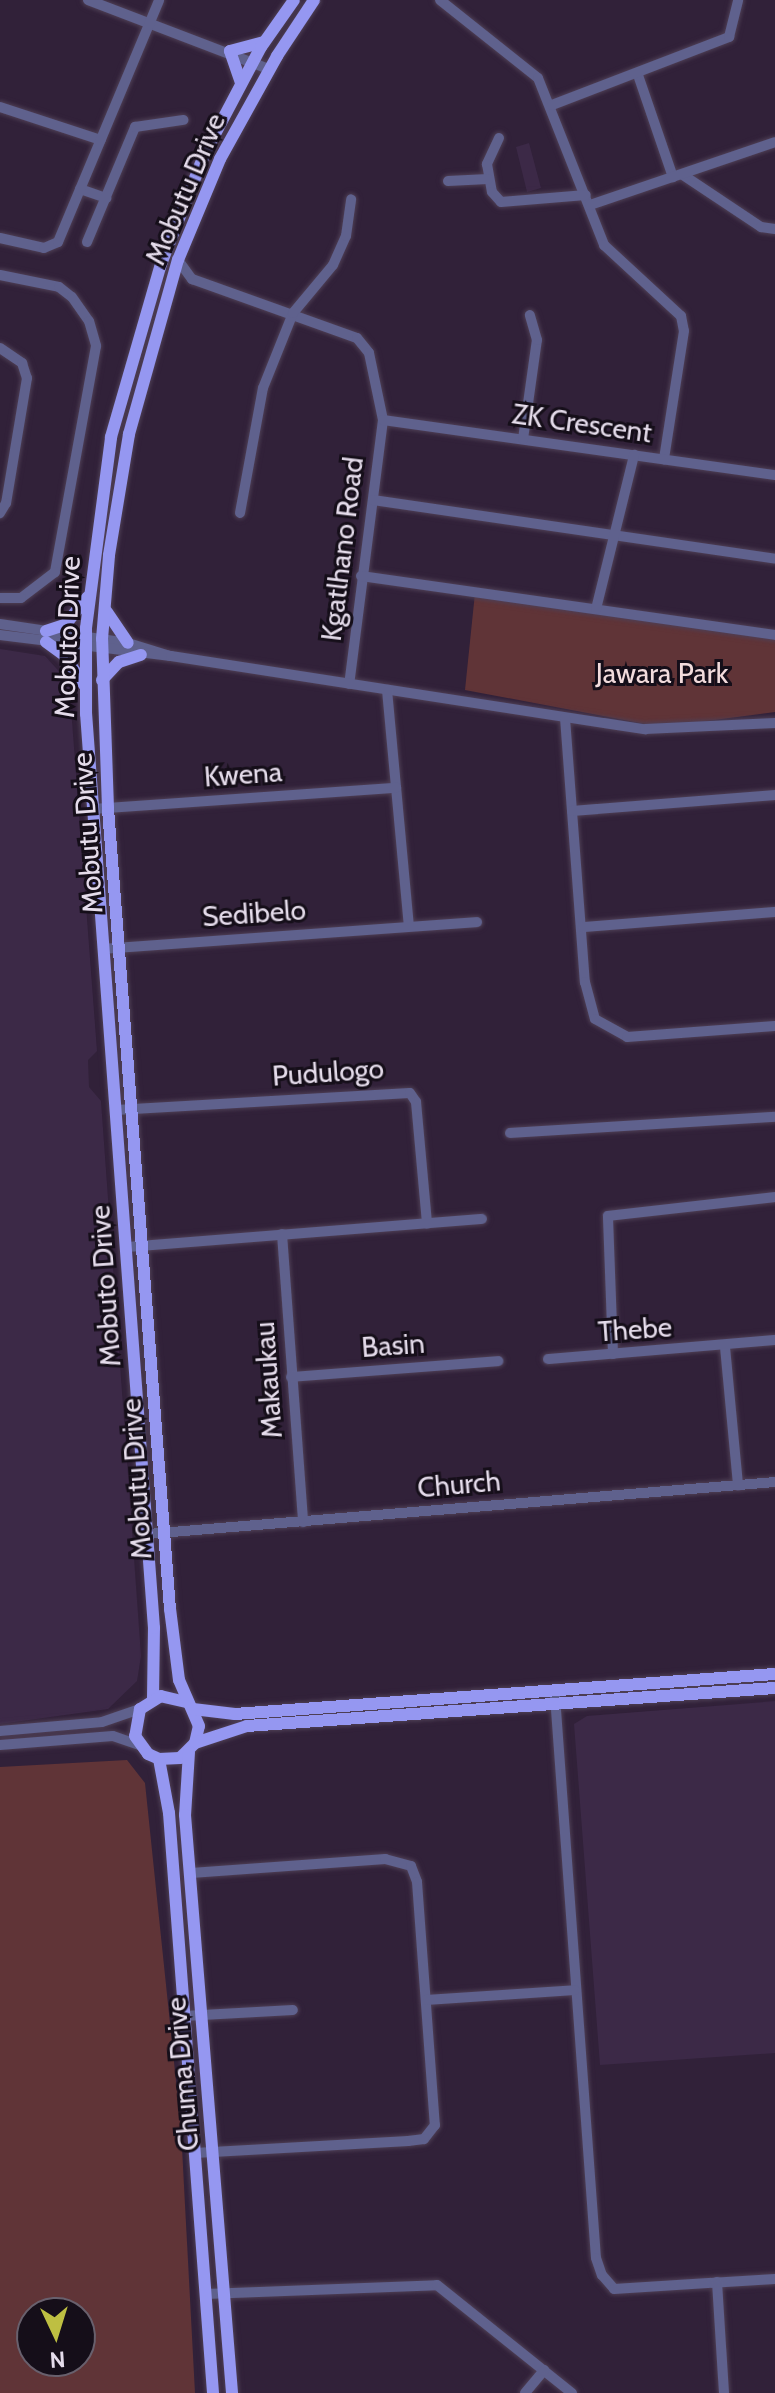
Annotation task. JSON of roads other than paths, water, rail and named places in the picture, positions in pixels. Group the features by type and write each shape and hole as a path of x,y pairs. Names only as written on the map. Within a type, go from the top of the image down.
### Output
{"main road":[{"name":"Mobuto Drive","path":"153,1698 148,1534 86,688 90,594 111,437 134,348 200,167 253,61 294,0"},
{"name":"Mobutu Drive","path":"190,1705 175,1663 118,948 102,680 105,601 129,434 178,260 220,159 269,69 314,0"},
{"path":"241,83 230,51 264,42"},
{"path":"86,688 64,655 46,637 72,620 90,594"},
{"path":"105,601 111,623 128,643"},
{"path":"102,680 119,662 141,655"},
{"path":"114,1084 129,1083"},
{"path":"775,1674 235,1714 190,1705 170,1695 153,1698 140,1709 134,1727 139,1745 159,1759 247,1726 556,1707 775,1688"},
{"path":"190,1705 199,1726 192,1748"},
{"name":"Chuma Drive","path":"192,1748 184,1786 232,2393"},
{"name":"Chuma Drive","path":"159,1759 169,1813 213,2393"}],"street":[{"path":"88,0 149,20 269,69"},
{"path":"0,238 44,248 55,246 159,0"},
{"path":"440,0 538,78 552,105 610,252 684,323 664,459"},
{"path":"552,105 638,75 729,37 738,0"},
{"path":"638,75 678,176 761,227 775,229"},
{"path":"0,107 101,140"},
{"path":"87,242 135,127 183,120"},
{"path":"499,138 487,155 488,179 496,198 508,203 588,200 678,176 775,142"},
{"path":"448,181 488,179"},
{"path":"80,189 106,198"},
{"path":"240,513 263,388 293,313 333,265 346,236 351,199"},
{"path":"178,260 192,279 293,313 364,344 383,420"},
{"path":"0,275 59,287 72,297 89,321 96,346 55,572 21,598 0,598"},
{"path":"169,289 192,279"},
{"path":"523,439 537,340 530,315"},
{"path":"0,348 22,363 27,378 6,503 0,513"},
{"name":"ZK Crescent","path":"383,420 775,475"},
{"name":"Kgatlhano Road","path":"349,684 383,420"},
{"path":"596,609 634,455"},
{"path":"373,500 775,559"},
{"path":"361,576 775,635"},
{"path":"0,624 46,637"},
{"path":"0,635 46,637 102,645 141,655 171,656 655,730 775,723"},
{"path":"102,645 128,643 171,656"},
{"path":"387,690 409,925"},
{"path":"565,718 590,1009 610,1032 627,1037 775,1026"},
{"name":"Kwena","path":"93,809 396,788"},
{"path":"572,811 775,795"},
{"path":"583,927 775,912"},
{"name":"Sedibelo","path":"103,949 477,922"},
{"name":"Pudulogo","path":"116,1110 410,1093 416,1102 427,1224"},
{"path":"510,1133 775,1117"},
{"path":"613,1354 608,1216 775,1197"},
{"path":"126,1247 482,1219"},
{"name":"Makaukau","path":"282,1234 303,1522"},
{"name":"Thebe","path":"548,1359 725,1347 775,1340"},
{"path":"725,1347 738,1485"},
{"name":"Basin","path":"291,1377 498,1361"},
{"name":"Church","path":"148,1534 775,1482"},
{"path":"555,1692 596,2258 602,2275 614,2289 775,2279"},
{"path":"0,1731 102,1722 140,1709"},
{"path":"0,1745 113,1736 139,1745"},
{"path":"191,1873 385,1859 411,1866 417,1882 435,2125 424,2139 195,2153"},
{"path":"426,2000 575,1990"},
{"path":"184,2016 293,2010"},
{"path":"717,2282 724,2393"},
{"path":"206,2294 437,2285 572,2393"},
{"path":"525,2393 544,2370"}],"park label":[{"name":"Jawara Park","path":"662,673"}]}
